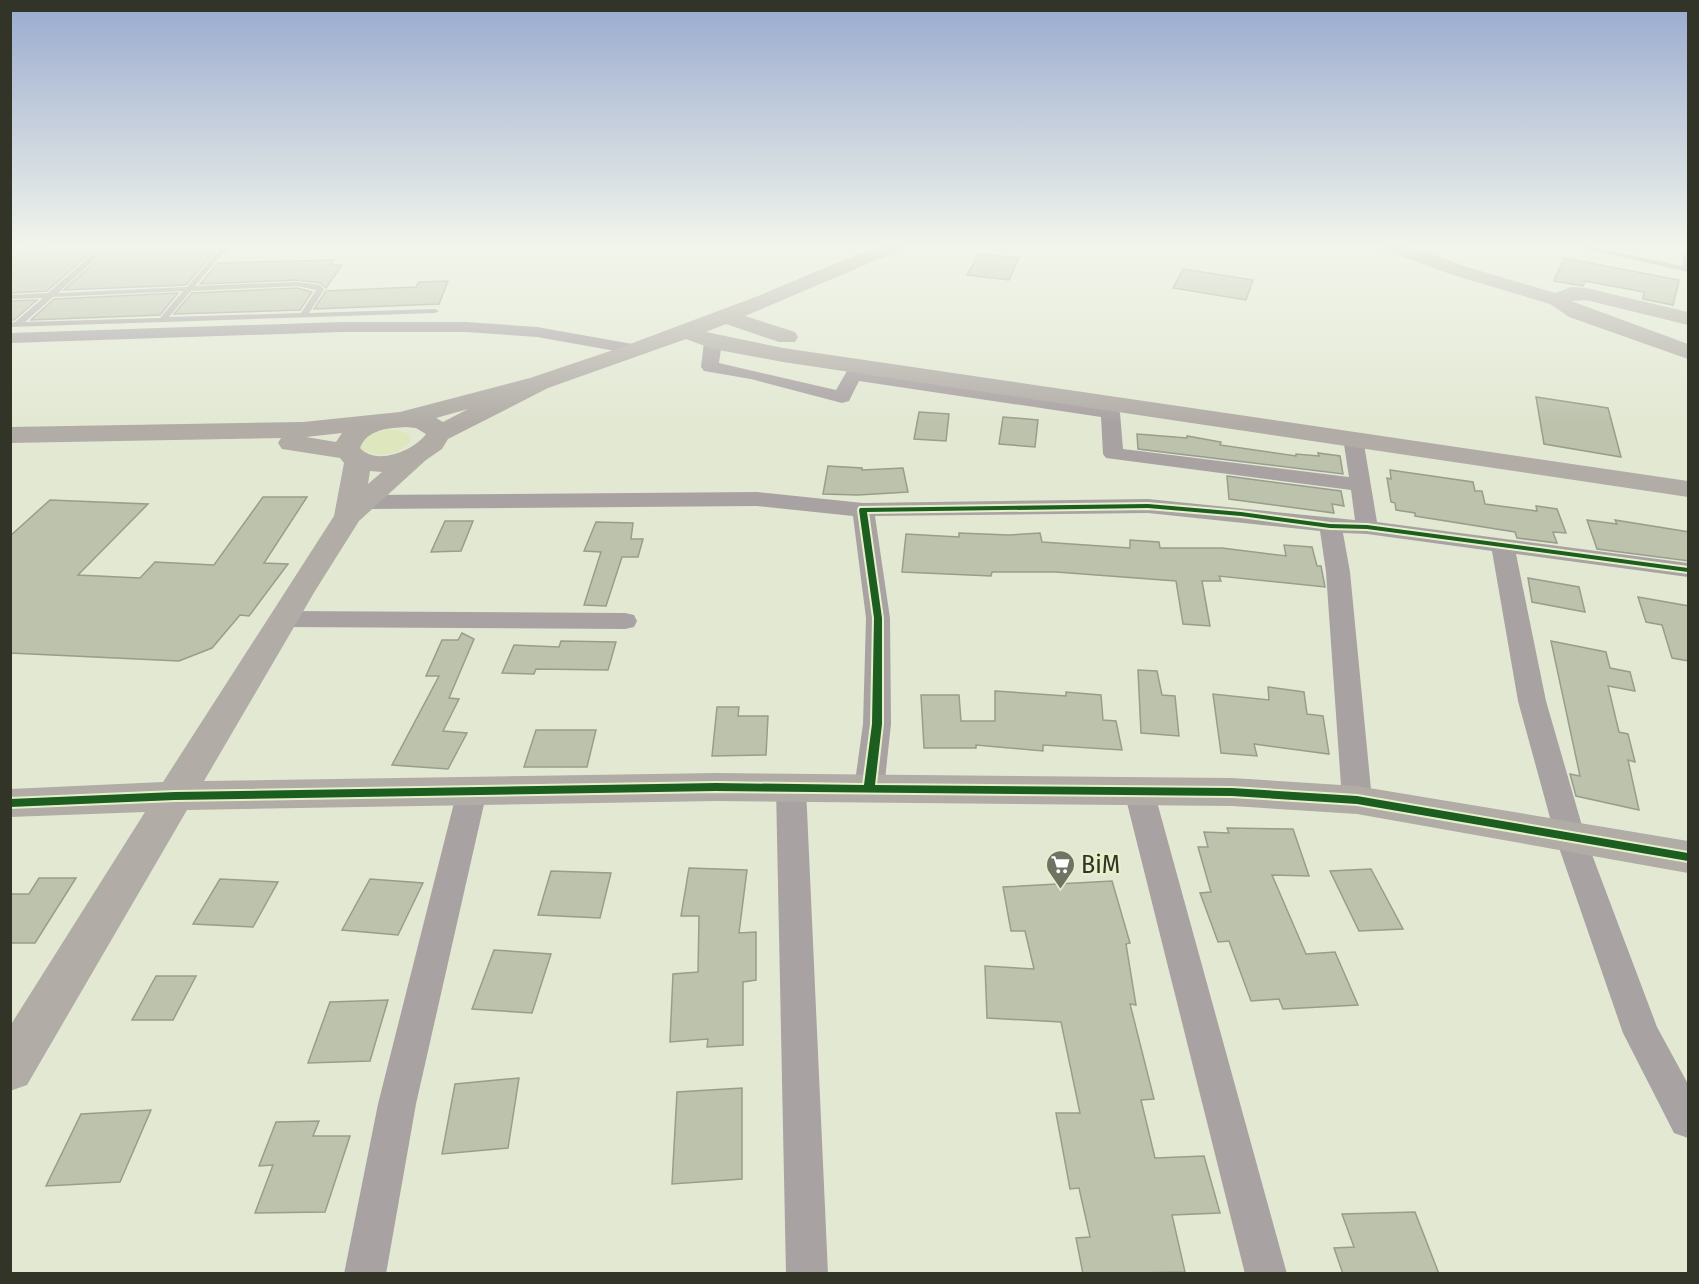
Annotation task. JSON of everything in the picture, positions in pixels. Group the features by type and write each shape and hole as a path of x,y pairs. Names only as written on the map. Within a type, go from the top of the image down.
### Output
{"main road":[{"path":"356,509 353,456 348,442 354,434 394,420 539,383 638,350 752,304"},
{"path":"1564,304 1577,312 1689,352"},
{"path":"1629,304 1689,318"},
{"path":"723,316 801,341 1689,474"},
{"path":"684,332 713,342 783,355 1689,489"},
{"path":"10,1069 282,619 356,509 435,442 439,434 539,383"},
{"path":"10,435 303,430 394,420 429,423 439,434"},
{"path":"10,447 289,443 386,463 416,456"},
{"path":"10,803 175,796 791,788 1232,792 1357,800 1689,857"}],"street":[{"path":"13,330 466,327 537,332 638,350"},
{"path":"713,342 710,367 842,397 853,375 1110,413 1113,454 1359,484"},
{"path":"1353,438 1367,527"},
{"path":"356,509 757,499 863,510 1148,506 1241,514 1330,526 1367,527 1689,570"},
{"path":"863,510 878,618 877,724 869,789"},
{"path":"1330,526 1338,572 1357,800"},
{"path":"1503,546 1532,701 1570,836 1641,1033 1689,1120"},
{"path":"282,619 625,621"},
{"path":"791,788 807,1274"},
{"path":"365,1274 397,1104 472,791"},
{"path":"1139,791 1266,1274"}],"lane":[{"path":"13,330 41,304"},
{"path":"162,320 176,304"},
{"path":"303,316 311,304"},
{"path":"13,330 162,320 435,311"}],"green space":[{"path":"390,429 410,434 410,442 392,453 379,455 359,448 361,440 373,433"}],"building":[{"path":"10,304 32,304 14,320 10,320"},
{"path":"49,304 169,304 160,315 31,320"},
{"path":"183,304 304,304 300,310 174,314"},
{"path":"317,304 439,304 439,304 314,309"},
{"path":"1536,397 1608,408 1621,457 1544,444"},
{"path":"919,412 949,414 946,441 914,439"},
{"path":"1003,417 1038,420 1035,447 999,444"},
{"path":"1137,434 1187,438 1187,436 1221,442 1220,445 1296,456 1296,454 1319,456 1318,453 1340,456 1343,474 1138,449"},
{"path":"828,466 862,468 862,470 903,468 908,492 858,495 823,494"},
{"path":"1390,470 1473,482 1475,491 1482,491 1485,504 1537,511 1536,506 1557,509 1566,533 1553,532 1557,543 1517,538 1515,532 1415,516 1415,513 1396,510 1395,503 1391,502 1387,478 1391,479"},
{"path":"1227,476 1341,491 1344,506 1332,504 1334,513 1229,499"},
{"path":"263,497 307,497 264,563 288,564 249,616 240,615 212,648 179,661 10,653 10,536 50,500 148,504 78,575 140,578 155,562 214,565"},
{"path":"1587,520 1617,524 1615,520 1689,532 1689,561 1597,549"},
{"path":"445,521 473,521 461,551 431,552"},
{"path":"596,522 633,523 631,539 643,539 638,557 622,557 606,606 584,605 601,552 584,551"},
{"path":"959,533 1009,535 1040,533 1042,542 1130,548 1130,540 1159,542 1160,548 1222,548 1286,556 1284,545 1312,547 1317,566 1321,566 1325,587 1219,576 1221,581 1202,581 1210,626 1183,624 1176,581 1056,572 992,572 991,576 902,572 906,534 959,537"},
{"path":"1528,578 1579,587 1585,612 1532,602"},
{"path":"1638,597 1689,606 1689,661 1672,658 1662,625 1646,622"},
{"path":"462,633 474,639 449,698 459,699 443,731 467,733 448,769 392,765 439,676 426,676 442,640 458,640"},
{"path":"561,641 616,642 608,670 536,669 534,674 502,673 514,645 559,647"},
{"path":"1551,641 1606,652 1610,668 1630,672 1635,691 1608,686 1619,732 1628,734 1635,762 1628,760 1639,810 1576,796 1570,774 1580,776"},
{"path":"1138,670 1157,671 1162,695 1175,696 1179,736 1141,733"},
{"path":"1268,687 1304,692 1307,714 1323,716 1329,754 1254,744 1257,756 1221,753 1213,694 1269,700"},
{"path":"995,691 1066,696 1066,692 1101,695 1103,720 1116,721 1122,750 1043,745 1043,751 976,745 976,748 924,748 921,695 959,695 961,721 995,721"},
{"path":"717,707 739,707 738,716 768,716 766,755 712,756"},
{"path":"536,730 596,730 587,767 524,767"},
{"path":"1227,828 1293,829 1309,876 1272,875 1306,954 1335,952 1358,1005 1283,1009 1279,999 1251,1001 1229,941 1218,942 1200,893 1211,892 1198,847 1208,847 1204,832 1229,833"},
{"path":"689,868 747,870 739,933 756,932 756,980 743,982 743,1045 707,1047 708,1039 670,1042 673,974 698,972 699,916 681,916"},
{"path":"1371,869 1403,929 1359,931 1330,871"},
{"path":"551,871 611,873 600,918 538,915"},
{"path":"39,878 76,878 35,943 10,943 10,894 29,894"},
{"path":"220,879 278,882 253,927 193,924"},
{"path":"370,879 423,883 398,935 342,930"},
{"path":"1112,881 1130,943 1126,944 1136,1005 1130,1004 1154,1099 1141,1100 1155,1158 1204,1156 1220,1213 1172,1215 1185,1272 1083,1274 1076,1238 1090,1237 1079,1188 1070,1189 1056,1113 1080,1113 1061,1022 987,1018 985,966 1034,969 1025,931 1011,931 1003,887"},
{"path":"494,950 551,954 532,1013 472,1009"},
{"path":"156,976 196,976 173,1020 132,1020"},
{"path":"388,1000 370,1061 308,1063 330,1002"},
{"path":"519,1078 508,1148 442,1154 455,1084"},
{"path":"742,1088 742,1179 672,1184 677,1092"},
{"path":"151,1110 120,1182 46,1186 81,1114"},
{"path":"319,1121 313,1136 350,1136 325,1212 255,1213 273,1165 259,1166 276,1122"},
{"path":"1415,1212 1439,1274 1343,1274 1334,1248 1354,1247 1342,1214"}],"cycle path":[{"path":"869,789 877,724 878,618 863,510 1148,506 1241,514 1330,526 1367,527 1688,570"},
{"path":"10,803 175,796 716,787 1232,792 1357,800 1688,857"}],"place":[{"name":"BiM","path":"1060,890"}]}
